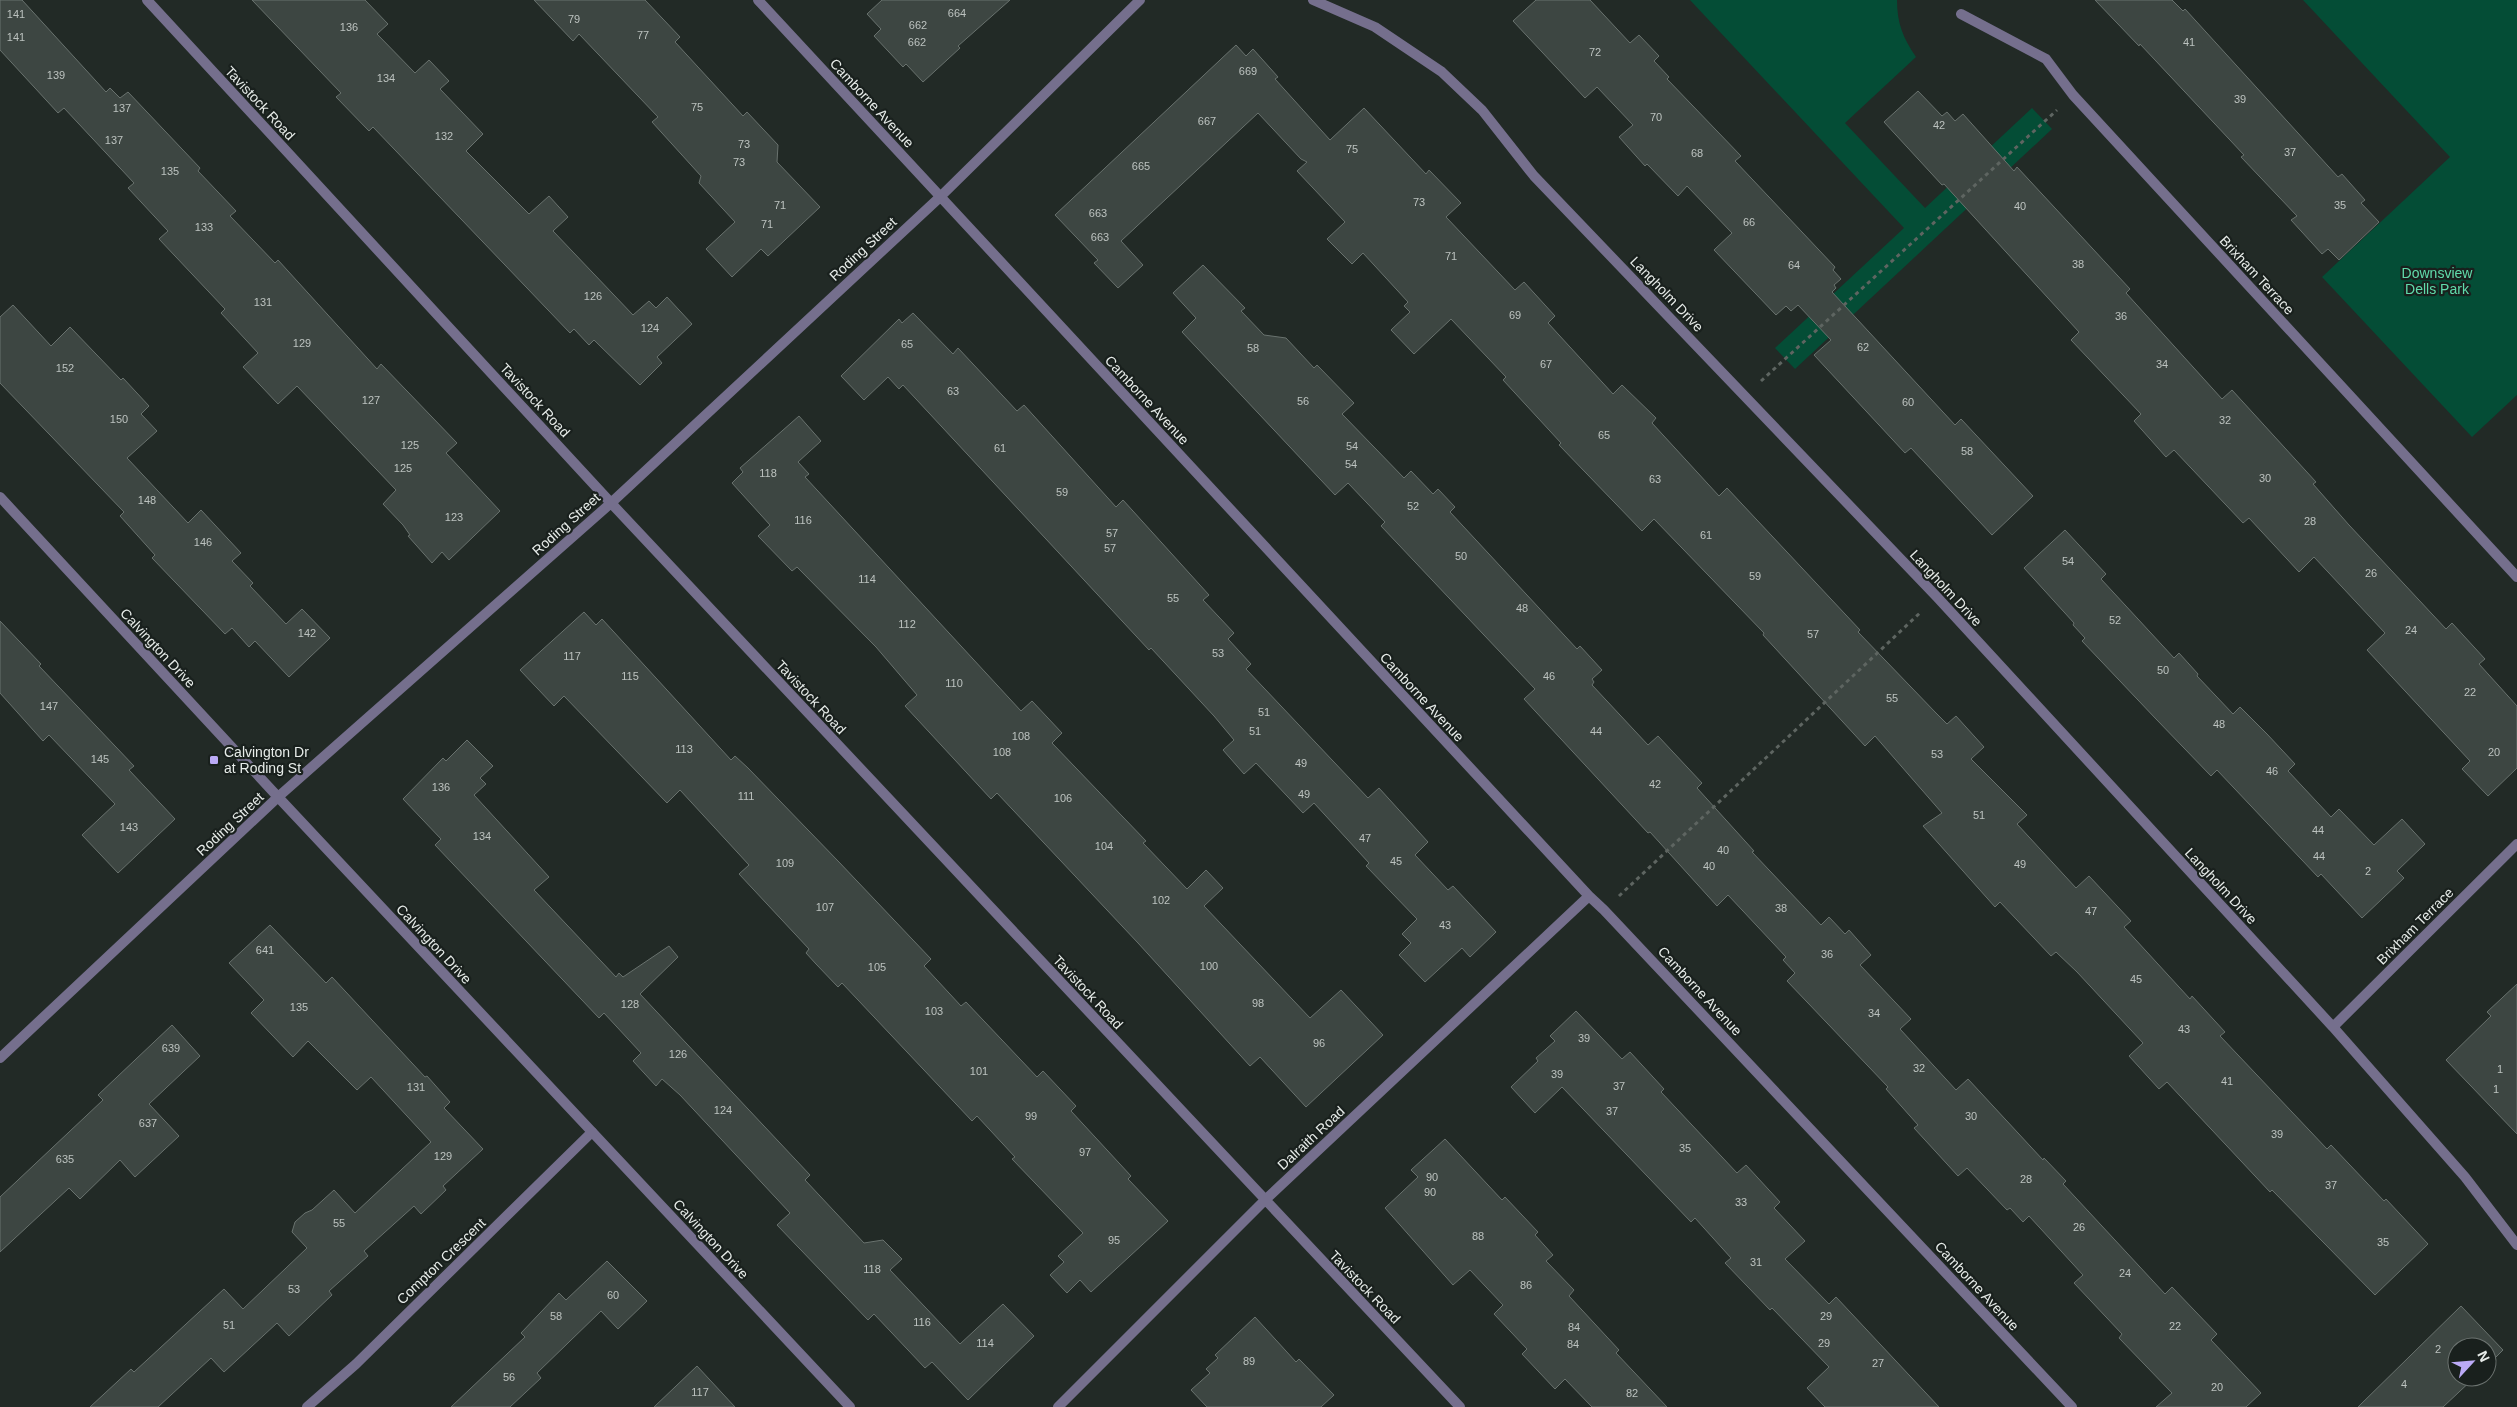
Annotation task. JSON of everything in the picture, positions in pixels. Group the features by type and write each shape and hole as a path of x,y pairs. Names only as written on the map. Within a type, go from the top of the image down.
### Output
{"street":[{"name":"Tavistock Road","path":"147,0 611,503 1264,1201 1460,1407"},
{"name":"Camborne Avenue","path":"758,0 939,198 1589,896 2072,1407"},
{"name":"Roding Street","path":"0,1058 278,797 611,503 939,198 1140,0"},
{"name":"Langholm Drive","path":"1312,0 1375,28 1442,72 1482,110 1534,176 1937,597 2332,1027 2466,1177 2517,1245"},
{"name":"Brixham Terrace","path":"1961,14 2046,59 2073,95 2517,577"},
{"name":"Calvington Drive","path":"0,497 278,797 850,1407"},
{"name":"Brixham Terrace","path":"2332,1027 2517,844"},
{"name":"Dalraith Road","path":"1058,1407 1264,1201 1589,896"},
{"name":"Compton Crescent","path":"307,1407 356,1364 592,1132"}],"path":[{"path":"1745,395 2073,95"},
{"path":"1604,910 1937,597"}],"green space":[{"path":"1690,0 1897,0 1898,16 1902,30 1916,57 1845,123 1925,208 2032,108 2052,129 1795,369 1775,348 1904,228"},
{"name":"Downsview Dells Park","path":"2303,0 2517,0 2517,395 2472,437 2322,277 2450,157"}],"building":[{"path":"0,0 22,0 106,92 110,88 120,98 128,92 200,168 198,171 236,211 230,216 275,263 278,260 377,369 381,364 457,443 446,453 500,511 449,560 442,552 432,563 408,536 410,535 403,525 383,504 396,490 297,386 278,404 243,367 258,353 221,313 225,309 159,239 168,231 128,188 134,183 64,108 58,113 0,50"},
{"path":"252,0 365,0 388,24 377,34 415,73 429,60 449,81 440,89 483,134 466,151 529,214 549,196 568,217 553,231 633,315 649,301 656,308 667,297 692,324 657,357 662,363 640,385 594,340 589,345 574,329 570,333 373,127 369,131 336,97 341,93"},
{"path":"534,0 645,0 680,37 675,42 743,116 747,112 778,145 777,162 820,207 768,256 761,249 732,277 706,249 735,222 699,183 701,176 652,122 658,117 579,34 573,41"},
{"path":"882,0 1010,0 958,46 960,48 923,82 906,64 903,67 874,36 881,29 867,14"},
{"path":"1536,0 1590,0 1630,43 1639,35 1659,56 1654,61 1669,77 1667,79 1741,156 1735,161 1835,267 1833,270 1841,279 1834,285 1836,288 1832,292 1955,425 1961,419 2033,496 1992,535 1911,448 1905,453 1814,355 1831,340 1798,305 1791,311 1786,306 1776,315 1714,250 1732,233 1687,186 1678,196 1647,164 1645,166 1619,137 1633,125 1597,87 1585,98 1513,21"},
{"path":"2095,0 2172,0 2183,11 2185,9 2338,177 2342,174 2365,200 2361,203 2379,222 2339,260 2328,249 2322,254 2291,220 2297,216 2241,157 2244,155 2140,44 2139,46"},
{"path":"1236,45 1246,56 1253,49 1278,77 1275,79 1330,140 1364,108 1426,174 1429,170 1461,203 1446,217 1515,290 1524,282 1555,316 1548,323 1613,394 1622,385 1656,418 1652,423 1719,496 1727,488 1860,630 1858,632 1947,724 1956,716 1984,747 1971,759 2027,815 2017,824 2076,888 2089,876 2131,921 2124,927 2190,999 2192,996 2225,1032 2220,1036 2327,1149 2331,1145 2428,1244 2375,1295 2272,1190 2270,1192 2167,1082 2159,1089 2129,1056 2143,1043 2077,972 2056,952 2051,956 2000,902 1995,907 1923,826 1942,813 1875,736 1865,746 1763,635 1764,633 1654,519 1642,531 1559,445 1561,443 1503,380 1506,377 1451,319 1414,354 1391,330 1410,312 1404,306 1408,302 1363,253 1352,264 1327,239 1345,222 1297,171 1307,162 1301,159 1258,113 1121,241 1143,265 1118,288 1094,263 1098,260 1055,215"},
{"path":"1918,91 1942,116 1947,112 1955,121 1963,114 2014,171 2017,167 2130,289 2126,293 2222,399 2232,390 2316,482 2313,484 2349,525 2446,629 2452,623 2485,659 2479,664 2517,706 2517,768 2488,796 2462,769 2470,761 2367,650 2385,633 2314,557 2299,572 2249,518 2243,523 2174,450 2166,457 2134,421 2141,414 2071,340 2079,332 1944,184 1942,185 1884,122"},
{"path":"1203,265 1245,308 1241,311 1264,335 1286,338 1314,368 1317,365 1354,403 1342,414 1404,478 1411,471 1433,494 1438,489 1455,507 1450,512 1577,649 1580,646 1602,670 1592,679 1594,682 1592,685 1648,745 1658,736 1702,783 1697,788 1754,851 1752,852 1821,925 1829,917 1845,934 1849,930 1871,955 1860,965 1911,1019 1900,1029 1956,1090 1968,1079 2043,1160 2044,1158 2066,1181 2063,1184 2165,1294 2172,1287 2217,1334 2211,1340 2261,1393 2246,1407 2156,1407 2172,1393 2119,1338 2122,1334 2074,1283 2083,1275 2029,1216 2023,1222 2010,1208 2007,1210 1967,1168 1958,1176 1914,1128 1918,1125 1886,1089 1888,1087 1787,981 1795,973 1783,960 1786,957 1728,895 1717,906 1650,832 1648,833 1548,725 1524,699 1535,689 1381,526 1385,522 1348,483 1335,495 1182,332 1196,318 1173,293"},
{"path":"13,305 51,346 70,327 121,380 123,378 149,406 141,414 157,431 127,458 188,523 201,510 241,553 232,561 253,583 250,586 286,624 302,609 330,638 289,677 255,641 249,647 232,628 225,634 152,558 155,555 120,516 124,512 0,383 0,317"},
{"path":"913,313 953,354 958,348 1017,411 1024,405 1116,507 1123,500 1209,595 1203,600 1234,633 1228,639 1251,664 1246,669 1368,798 1379,788 1428,842 1415,855 1448,890 1453,886 1496,932 1470,957 1462,948 1425,982 1399,955 1411,943 1402,934 1417,919 1366,866 1369,863 1314,803 1303,813 1256,763 1244,774 1223,750 1234,740 1214,716 1151,648 1149,650 903,385 899,389 888,377 864,400 841,376 899,319 902,323"},
{"path":"799,416 821,441 798,462 809,474 805,477 1021,711 1032,701 1062,733 1052,743 1146,841 1143,843 1187,889 1206,870 1223,888 1204,906 1310,1018 1341,990 1383,1035 1306,1107 1260,1057 1250,1066 997,793 991,799 905,706 917,695 876,647 797,567 792,571 758,536 770,525 732,483 743,472 740,468"},
{"path":"2065,530 2106,574 2101,579 2174,658 2179,653 2198,674 2197,676 2233,714 2240,707 2295,764 2288,771 2331,817 2339,809 2374,845 2402,819 2425,844 2397,871 2404,878 2362,918 2321,874 2318,877 2217,770 2211,776 2082,641 2085,638 2073,625 2074,623 2024,568"},
{"path":"584,612 596,625 602,619 731,760 735,756 748,768 838,861 931,959 924,966 961,1006 966,1002 1037,1077 1043,1071 1076,1106 1071,1111 1131,1176 1128,1179 1168,1221 1091,1292 1080,1280 1067,1293 1050,1275 1064,1262 1058,1256 1083,1233 1012,1159 1015,1157 977,1116 972,1121 842,983 838,987 806,953 809,949 739,874 749,865 680,790 667,803 564,696 554,706 520,670"},
{"path":"0,621 41,664 39,666 134,766 129,770 175,819 118,873 82,835 115,804 49,735 43,741 0,693"},
{"path":"467,740 493,766 480,778 486,784 474,795 549,877 534,890 616,977 619,973 623,977 669,946 678,957 640,994 810,1175 805,1180 864,1243 883,1240 902,1259 890,1270 960,1344 1003,1304 1034,1336 968,1400 932,1362 925,1368 874,1314 868,1320 777,1225 790,1213 680,1095 662,1079 656,1086 633,1061 641,1053 604,1013 599,1018 435,845 441,839 403,799 443,758 446,761"},
{"path":"270,925 326,983 332,977 425,1077 427,1076 450,1102 444,1108 483,1149 443,1186 446,1190 421,1214 414,1206 364,1251 368,1256 329,1291 332,1295 289,1336 277,1323 224,1372 211,1358 158,1407 90,1407 131,1369 134,1372 224,1289 243,1309 307,1248 292,1232 295,1222 305,1213 312,1210 334,1190 355,1213 431,1142 371,1077 357,1090 308,1041 293,1057 251,1013 264,1000 229,963"},
{"path":"2517,984 2517,1134 2446,1060 2491,1016 2487,1012"},
{"path":"1576,1011 1622,1059 1630,1052 1664,1089 1661,1092 1737,1173 1746,1165 1780,1202 1774,1208 1805,1241 1785,1259 1829,1304 1836,1297 1939,1407 1825,1407 1807,1388 1829,1367 1725,1263 1731,1258 1695,1218 1691,1222 1562,1087 1535,1113 1511,1087 1538,1061 1536,1058 1555,1041 1550,1036"},
{"path":"172,1025 200,1056 149,1104 179,1136 135,1177 120,1160 80,1199 69,1188 0,1252 0,1197 103,1100 98,1095"},
{"path":"1445,1139 1502,1200 1505,1197 1538,1232 1535,1235 1553,1255 1546,1261 1574,1290 1569,1296 1619,1350 1616,1353 1667,1407 1592,1407 1565,1379 1555,1389 1522,1354 1527,1349 1494,1314 1503,1305 1470,1270 1453,1285 1385,1208 1418,1177 1411,1170"},
{"path":"607,1261 647,1301 618,1329 601,1311 537,1373 541,1378 510,1407 451,1407 525,1337 521,1333 559,1293 566,1300"},
{"path":"2461,1306 2491,1337 2447,1337 2447,1387 2464,1387 2443,1407 2358,1407"},
{"path":"1255,1317 1296,1362 1299,1359 1334,1395 1321,1407 1207,1407 1191,1390 1210,1373 1206,1369 1218,1358 1215,1355"},
{"path":"2497,1344 2503,1350 2497,1356"},
{"path":"697,1366 735,1407 654,1407"}],"place":[{"name":"Calvington Dr at Roding St","path":"214,760"}]}
